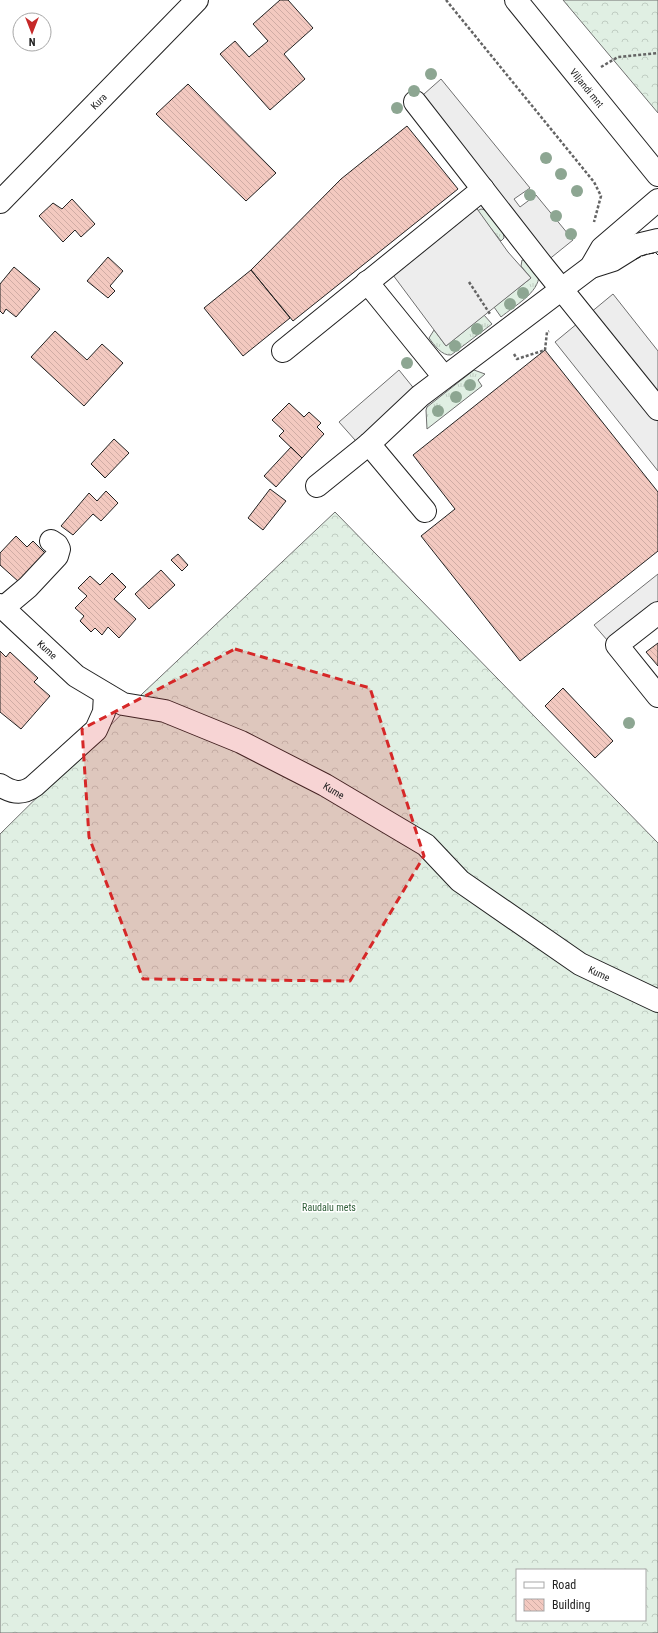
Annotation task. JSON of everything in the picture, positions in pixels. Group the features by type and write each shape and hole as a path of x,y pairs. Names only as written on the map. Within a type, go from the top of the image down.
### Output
{"street":[{"name":"Kura","path":"0,202 197,0"},
{"name":"Viljandi mnt","path":"516,0 658,175"},
{"path":"415,102 562,290 658,409"},
{"path":"283,351 483,189"},
{"path":"591,267 602,248 658,200"},
{"path":"317,486 369,444 420,396 591,267 613,260 637,245 658,240"},
{"path":"367,282 444,377"},
{"path":"369,444 425,511"},
{"path":"1,607 28,587 57,556 59,549 57,545 51,541"},
{"name":"Kume","path":"1,607 76,676 105,694 123,704 165,711 234,739 325,784 426,845 460,881 580,964 658,1001"},
{"path":"658,613 617,645 658,696"},
{"path":"0,785 10,791 22,792 29,789 39,781 96,730 104,712 105,694"}],"path":[{"path":"446,0 594,182 601,196 592,227 594,236 602,248"},
{"path":"580,80 618,57 658,53"}],"highlighted area":[{"path":"235,649 370,688 424,856 350,981 143,979 89,837 82,729"}],"green space":[{"path":"563,0 658,0 658,113"},
{"path":"481,209 493,216 502,229 504,238 501,241 477,211"},
{"path":"522,260 525,260 539,275 538,282 535,288 525,299 501,317 494,307 531,278 521,266"},
{"path":"484,315 492,324 451,355 441,352 429,338 434,330 446,346"},
{"path":"474,370 485,374 478,380 482,386 427,429 427,407"},
{"name":"Raudalu mets","path":"335,512 658,843 658,1633 0,1633 0,834 142,694"}],"shaded area":[{"path":"441,79 530,188 514,199 520,207 536,195 573,240 542,265 415,102"},
{"path":"470,199 508,252 531,278 446,346 387,267"},
{"path":"613,294 658,351 658,471 555,342"},
{"path":"399,370 420,396 363,449 339,422"},
{"path":"658,574 658,626 621,656 594,625"}],"building":[{"path":"280,0 288,0 313,28 284,54 305,79 270,110 220,54 235,41 249,57 268,41 253,24"},
{"path":"188,84 276,173 246,201 156,114"},
{"path":"407,126 458,189 293,321 251,270 341,179"},
{"path":"72,199 95,224 81,237 75,230 63,242 39,216 53,203 62,209"},
{"path":"108,257 123,271 110,286 115,291 108,298 87,281"},
{"path":"14,267 40,289 16,317 6,309 3,314 0,311 0,284"},
{"path":"251,270 290,318 243,356 204,308"},
{"path":"55,331 87,360 102,344 123,363 84,406 31,357"},
{"path":"545,350 658,492 658,551 520,661 421,536 455,509 413,455"},
{"path":"289,403 304,417 309,412 321,423 317,427 324,434 302,458 279,436 284,431 272,420"},
{"path":"114,439 129,453 105,478 91,464"},
{"path":"291,447 302,458 276,487 264,476"},
{"path":"270,489 286,501 263,530 248,518"},
{"path":"106,491 118,503 101,521 93,514 73,535 61,526 89,493 97,501"},
{"path":"16,536 27,547 33,541 46,554 19,582 0,565 0,553"},
{"path":"178,554 188,565 182,571 171,560"},
{"path":"161,570 175,585 149,609 135,594"},
{"path":"112,573 126,587 114,599 136,619 119,638 108,627 102,635 95,628 91,632 80,621 84,616 75,608 87,596 78,588 90,576 100,585"},
{"path":"658,643 658,666 646,652"},
{"path":"0,651 6,657 10,652 38,678 34,682 50,696 21,729 0,712"},
{"path":"563,688 613,741 595,758 545,706"}],"fence":[{"path":"636,259 647,254 656,253 658,255"}]}
